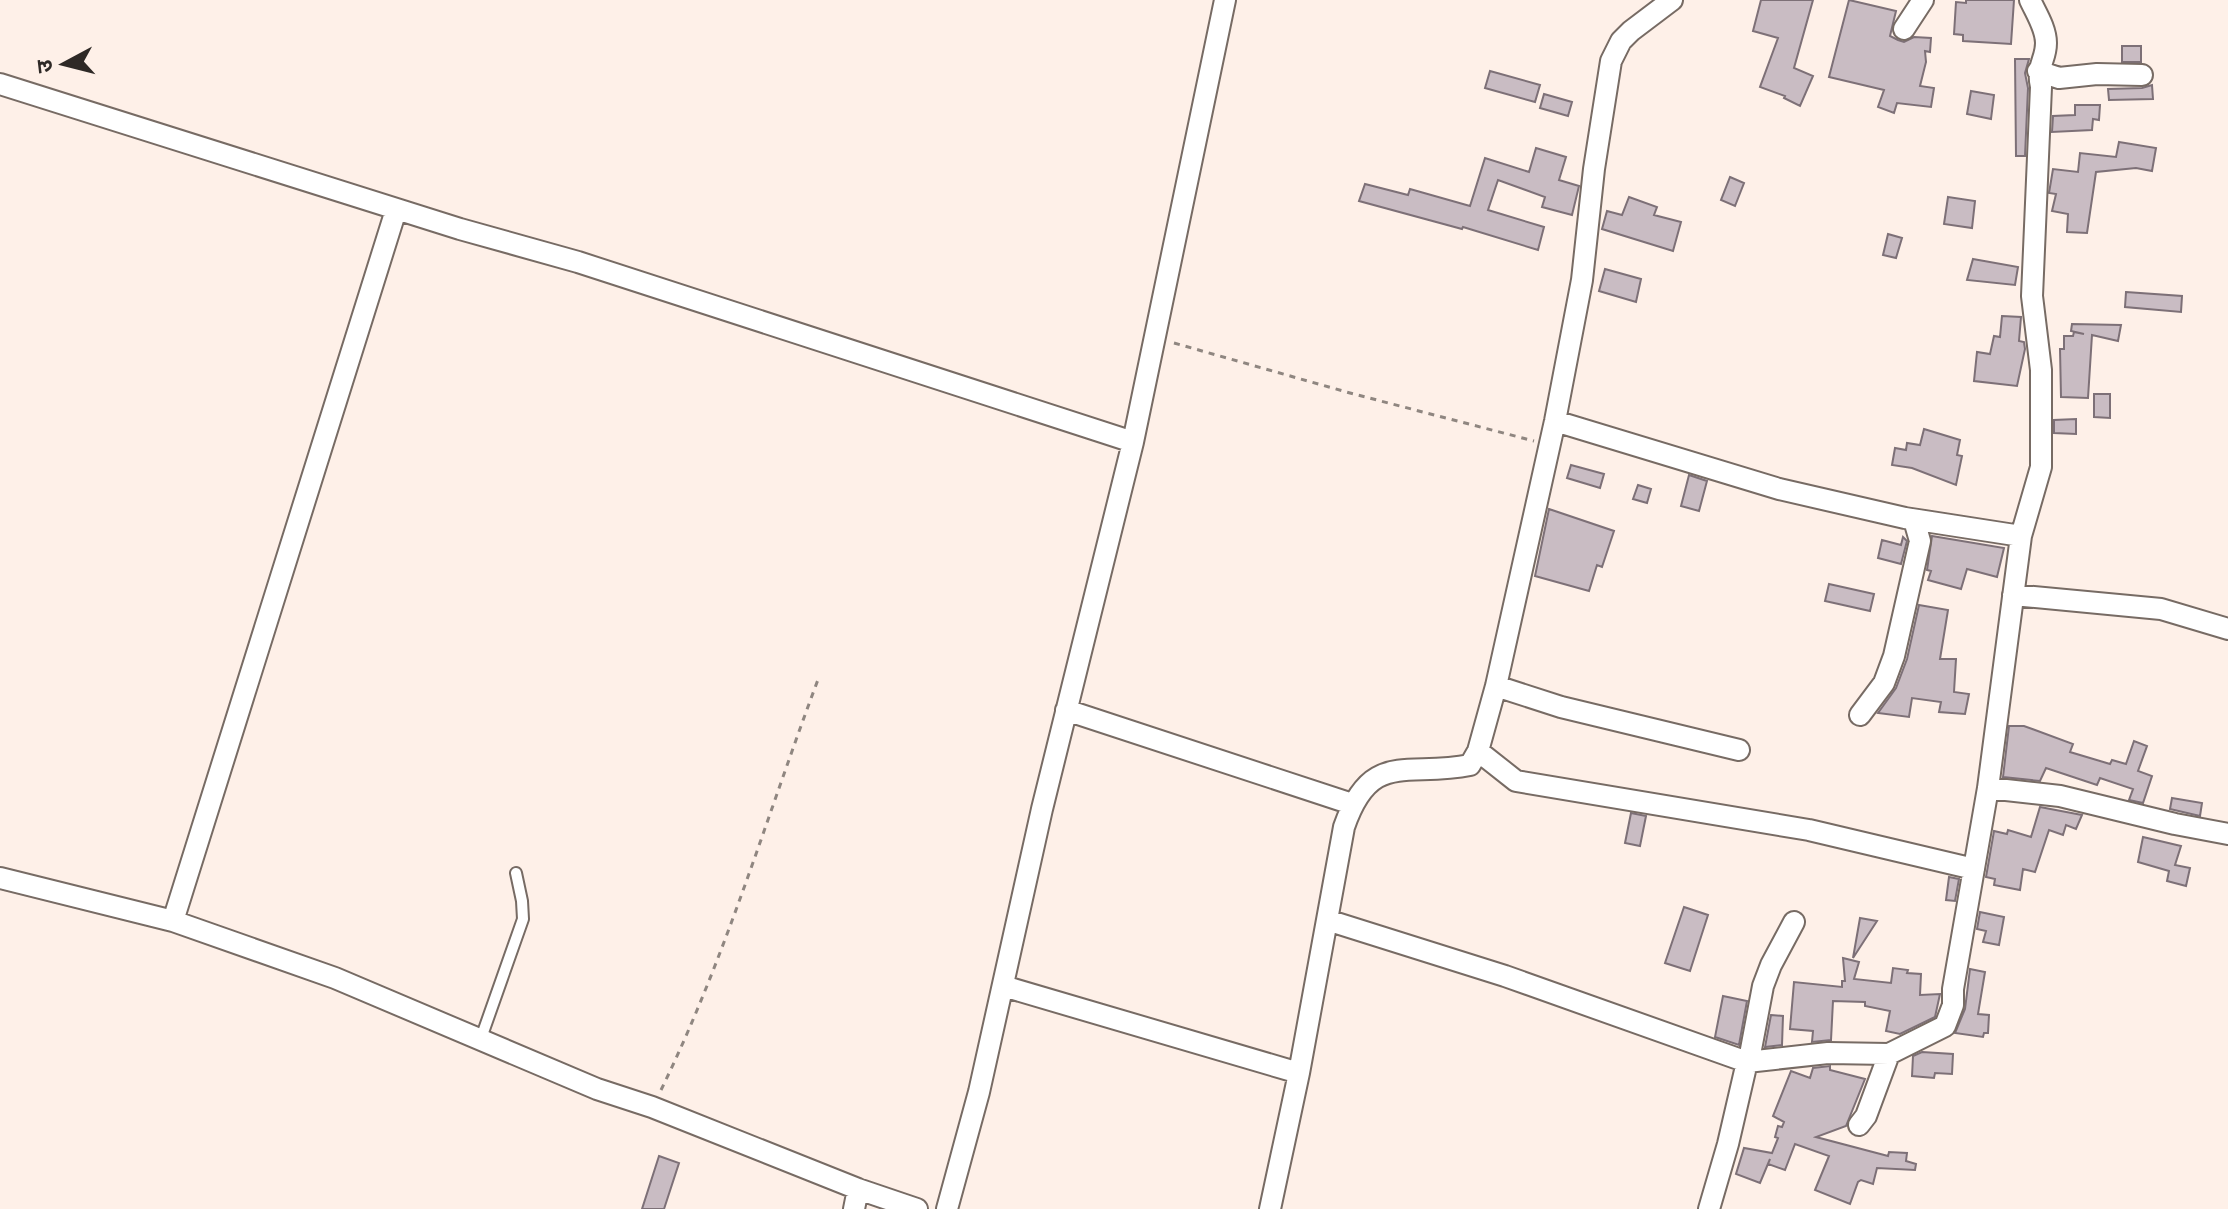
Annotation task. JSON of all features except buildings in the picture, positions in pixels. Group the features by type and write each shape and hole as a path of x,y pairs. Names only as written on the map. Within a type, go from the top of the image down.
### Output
{"street":[{"path":"947,1209 979,1092 1066,710 1133,442 1225,0"},
{"path":"1270,1209 1299,1073 1344,827 1352,804 1372,779 1388,772 1470,765 1478,751 1496,686 1555,421 1582,280 1594,169 1611,61 1621,41 1631,31 1672,0"},
{"path":"1904,29 1923,0"},
{"path":"1327,920 1505,976 1748,1061 1828,1053 1889,1054 1945,1026 1953,1005 1953,989 1988,788 2021,536 2041,467 2041,370 2032,296 2041,87 2038,71 2046,44 2043,27 2030,0"},
{"path":"2038,71 2059,78 2097,74 2142,75"},
{"path":"0,84 396,210 578,262 1133,442"},
{"path":"173,921 396,210"},
{"path":"1555,421 1779,489 1914,520 2021,536"},
{"path":"1860,715 1884,683 1894,656 1920,541 1914,520"},
{"path":"2013,595 2161,609 2228,629"},
{"path":"1496,686 1561,707 1739,750"},
{"path":"1066,710 1352,804"},
{"path":"1478,751 1516,781 1809,830 1974,869"},
{"path":"1988,788 2060,796 2228,834"},
{"path":"0,878 173,921 335,978 597,1089 652,1107 856,1199 917,1209"},
{"path":"1709,1209 1728,1144 1763,986 1794,922"},
{"path":"1003,986 1299,1073"},
{"path":"1859,1125 1866,1116 1889,1054"}],"lane":[{"path":"480,1041 523,919 516,873"}],"path":[{"path":"1155,338 1548,445"},
{"path":"652,1107 693,1024 819,677"}]}
